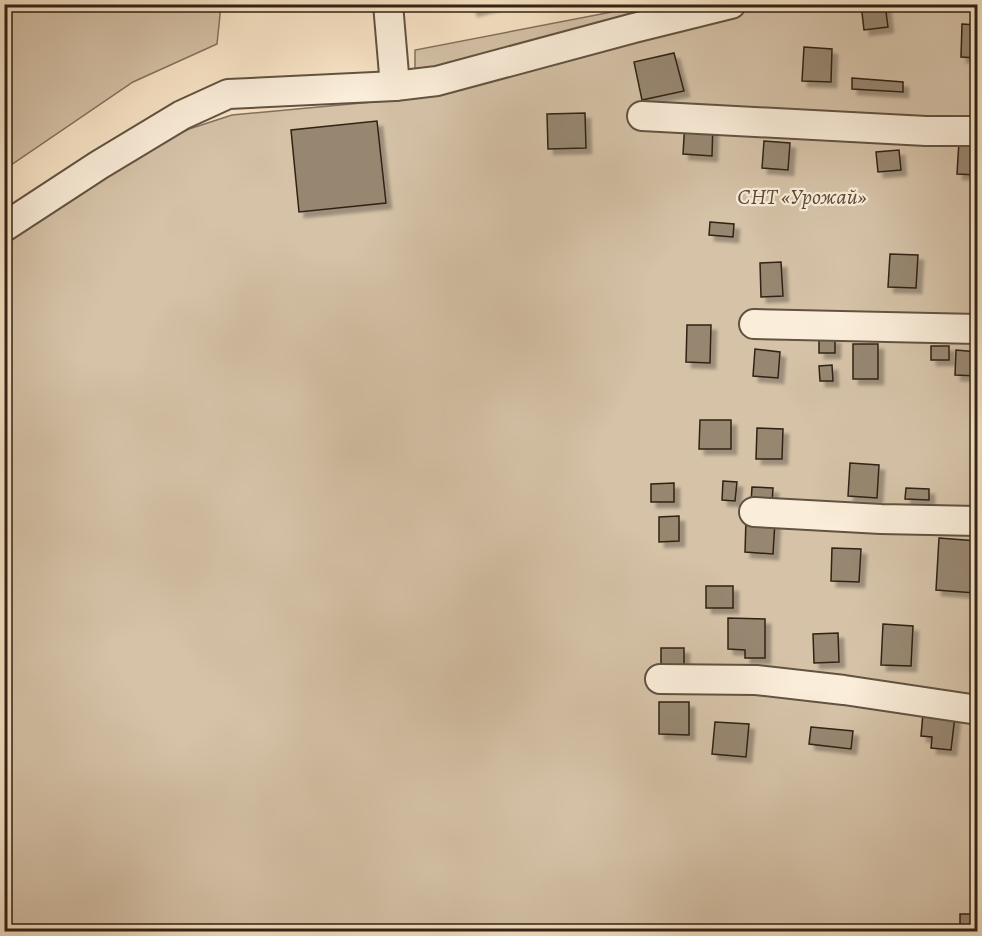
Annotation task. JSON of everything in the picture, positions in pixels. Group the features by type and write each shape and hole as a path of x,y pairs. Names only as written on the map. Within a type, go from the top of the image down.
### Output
{"street":[{"path":"388,4 395,86"},
{"path":"4,227 99,165 182,115 228,94 395,86 437,81 731,4"},
{"path":"642,117 978,131"},
{"path":"754,324 978,329"},
{"path":"754,512 881,519 978,521"},
{"path":"660,679 756,680 844,690 978,710"}],"green space":[{"path":"5,4 221,5 217,44 133,82 5,169"},
{"name":"СНТ «Урожай»","path":"648,5 977,5 977,931 5,931 4,232 80,180 189,129 232,115 415,98 415,50"}],"building":[{"path":"470,4 499,4 472,11"},
{"path":"861,4 885,4 888,27 864,30"},
{"path":"962,24 978,25 978,58 961,57"},
{"path":"804,47 832,49 831,82 802,81"},
{"path":"674,53 684,91 642,100 634,62"},
{"path":"852,78 903,82 903,92 852,89"},
{"path":"585,113 586,148 548,149 547,114"},
{"path":"377,121 386,203 299,212 291,130"},
{"path":"685,121 713,123 712,156 683,154"},
{"path":"764,141 790,143 788,170 762,168"},
{"path":"959,141 978,142 978,175 957,174"},
{"path":"899,150 901,170 878,172 876,152"},
{"path":"710,222 734,224 733,237 709,235"},
{"path":"890,254 918,255 916,288 888,287"},
{"path":"781,262 783,296 761,297 760,263"},
{"path":"687,325 711,325 710,363 686,362"},
{"path":"819,338 835,338 835,353 819,353"},
{"path":"853,344 878,344 878,379 853,379"},
{"path":"931,346 949,346 949,360 931,360"},
{"path":"755,349 780,352 778,378 753,376"},
{"path":"956,350 978,352 978,376 955,375"},
{"path":"832,365 833,381 820,381 819,366"},
{"path":"700,420 731,420 731,449 699,449"},
{"path":"757,428 783,429 782,459 756,459"},
{"path":"850,463 879,465 877,498 848,496"},
{"path":"723,481 737,482 735,501 722,500"},
{"path":"674,483 674,502 651,502 651,484"},
{"path":"752,487 773,488 772,504 751,503"},
{"path":"906,488 929,489 929,500 905,499"},
{"path":"679,516 679,541 659,542 659,517"},
{"path":"746,519 775,521 773,554 745,552"},
{"path":"939,538 978,541 975,593 936,590"},
{"path":"832,548 861,549 859,582 831,581"},
{"path":"706,586 733,586 733,608 706,608"},
{"path":"728,618 765,619 765,658 745,658 745,650 728,649"},
{"path":"883,624 913,626 911,666 881,665"},
{"path":"838,633 839,662 814,663 813,634"},
{"path":"661,648 684,648 684,665 661,665"},
{"path":"659,702 689,702 689,735 659,734"},
{"path":"923,713 955,716 951,750 931,748 932,737 921,736"},
{"path":"715,722 749,724 746,757 712,754"},
{"path":"811,727 853,731 851,749 809,744"},
{"path":"976,751 978,751 978,782 973,782"},
{"path":"960,914 978,914 978,932 960,932"}]}
